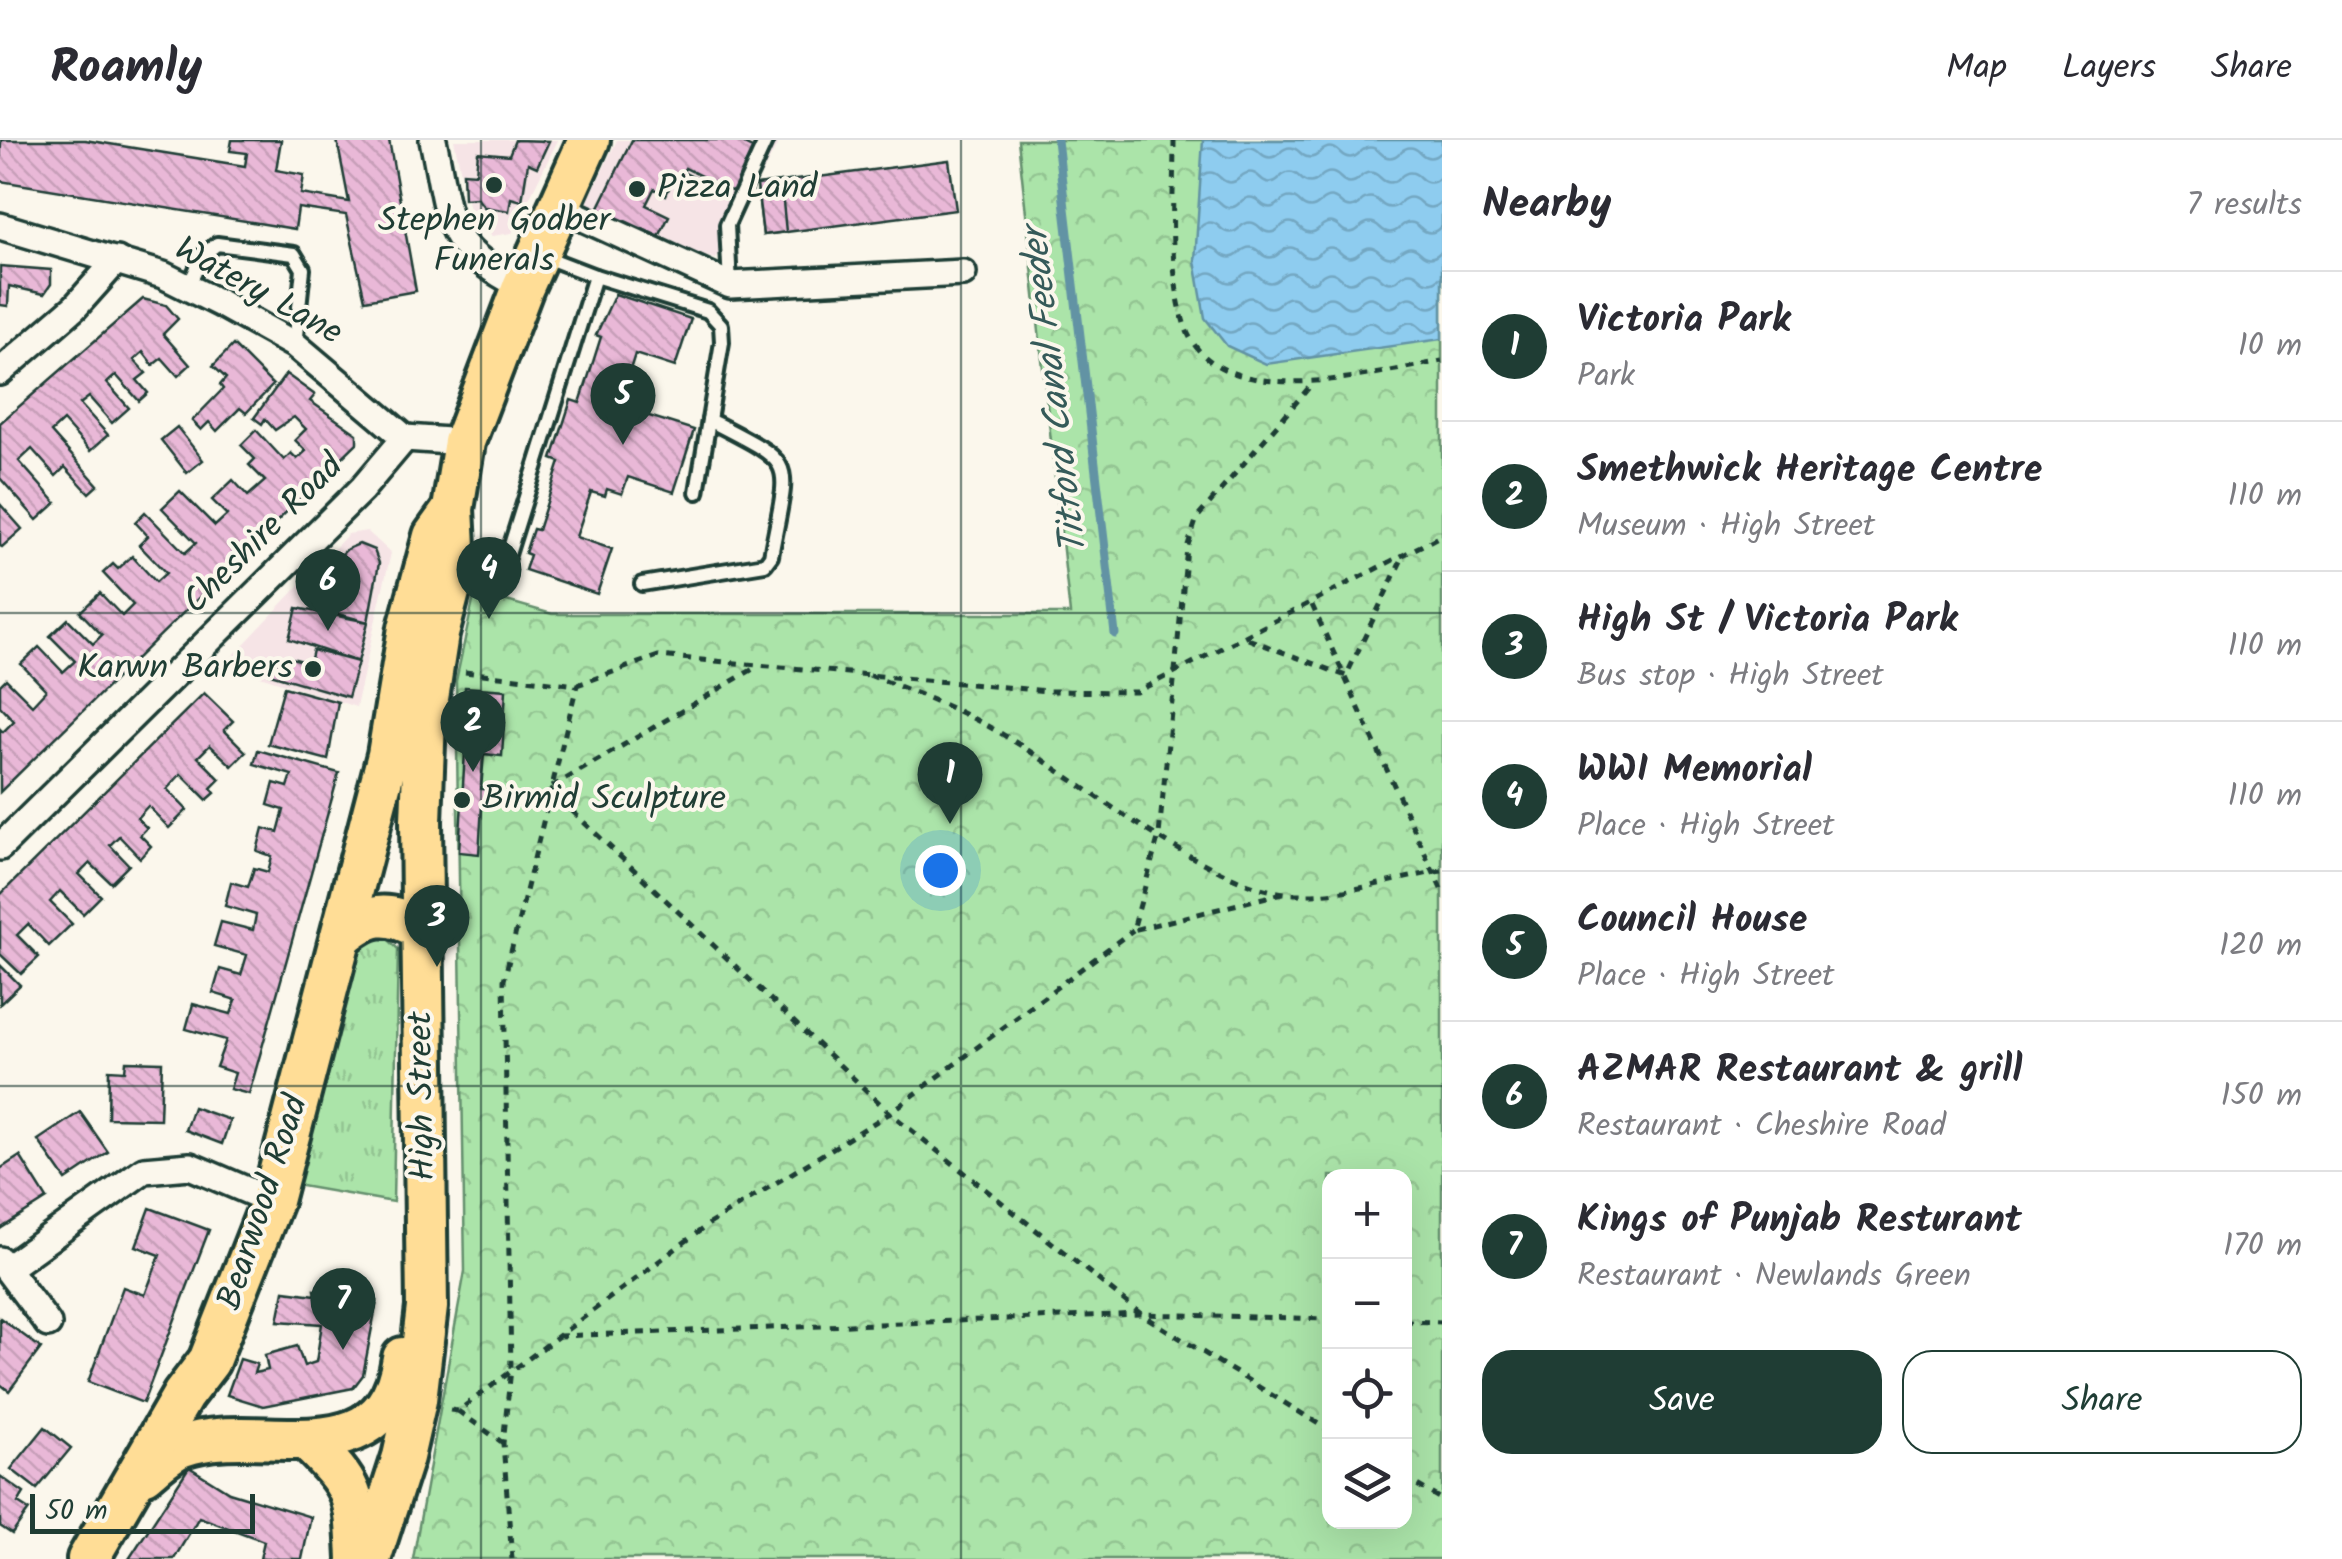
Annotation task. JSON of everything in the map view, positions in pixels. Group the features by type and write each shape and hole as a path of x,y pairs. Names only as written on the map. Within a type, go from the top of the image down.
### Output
{"main road":[{"name":"High Street","path":"370,1559 404,1457 416,1400 427,1307 420,821 425,718 438,634 456,565 454,509 464,442 531,271 589,140"},
{"name":"High Street","path":"370,816 388,754 405,646 429,554 434,536 454,509"},
{"path":"370,816 387,810 404,812 420,821"},
{"name":"Bearwood Road","path":"88,1559 138,1479 182,1396 209,1361 272,1201 370,816"},
{"path":"341,938 370,915 396,915 419,928"},
{"path":"138,1479 180,1447 241,1440 309,1442 360,1426 392,1400 402,1366 425,1202"},
{"path":"209,1361 212,1401 220,1419 241,1440"},
{"path":"309,1442 347,1480 356,1517 358,1559"}],"street":[{"path":"432,140 454,237 482,266 531,271"},
{"path":"559,207 730,285 964,273"},
{"name":"Watery Lane","path":"0,226 117,260 188,287 295,345 405,438"},
{"path":"0,372 74,307 117,260"},
{"path":"405,438 464,442"},
{"name":"Cheshire Road","path":"0,847 351,501 405,438"},
{"path":"48,1324 4,1264 144,1170 190,1166 272,1201"}],"lane":[{"path":"730,285 727,225 766,140"},
{"path":"188,287 202,255 217,244 294,254 303,269 295,345"},
{"path":"531,271 595,276 708,312 720,324 722,342 697,492"},
{"path":"456,565 494,569 506,561 595,276"},
{"path":"642,584 764,564 771,556 785,474 778,457 709,420"}],"path":[{"path":"1174,140 1174,267 1185,328 1216,367 1256,379 1312,384 1442,361"},
{"path":"1133,930 1159,835 1187,548 1197,518 1312,384"},
{"path":"460,672 578,684 658,656 755,668 862,672 1048,691 1136,692 1442,535"},
{"path":"1346,676 1404,556"},
{"path":"1312,605 1442,891"},
{"path":"1246,638 1346,676"},
{"path":"549,789 755,668"},
{"path":"862,672 932,698 1006,736 1201,862 1282,893"},
{"path":"512,1559 503,1443 512,1368 504,980 578,684"},
{"path":"549,789 890,1113 1141,1314 1322,1425"},
{"path":"458,1410 709,1224 890,1113 1133,930 1282,893 1344,892 1442,871"},
{"path":"555,1336 1141,1314 1322,1319"},
{"path":"1412,1321 1442,1322"},
{"path":"444,1410 458,1410 503,1443"},
{"path":"1412,1482 1442,1500"}],"shaded area":[{"path":"454,140 558,140 512,233 492,236 472,224"},
{"path":"617,140 780,140 716,259 656,243 585,207"},
{"path":"367,531 391,553 356,707 263,677 229,660 348,534"}],"green space":[{"path":"1018,140 1442,140 1442,1559 413,1559 465,1271 456,681 475,592 552,614 1070,614"},
{"path":"383,934 398,949 393,1202 290,1184 359,936"}],"water":[{"path":"1203,140 1442,140 1442,339 1266,364 1227,346 1205,318 1195,261"}],"building":[{"path":"1,140 85,140 245,166 247,153 230,151 232,140 281,140 276,170 304,175 301,194 349,202 337,140 389,140 416,291 365,300 346,215 298,208 295,229 0,181"},
{"name":"Stephen Godber Funerals","path":"515,140 549,141 537,167 528,163 522,201 511,198 509,211 484,207 477,198 464,199 463,172 476,173 478,152 509,155"},
{"path":"632,140 736,140 756,150 735,193 685,168 683,172 701,181 695,193 672,181 666,195 654,189 646,205 669,216 656,243 596,213"},
{"path":"949,160 956,210 763,235 757,185"},
{"path":"781,182 786,232 763,235 757,185"},
{"path":"0,266 51,270 51,284 44,294 9,286 8,306 0,305"},
{"path":"615,294 691,319 675,367 635,354 621,398 636,403 633,411 694,430 674,492 628,477 622,494 607,489 605,496 591,492 576,537 612,549 597,594 525,570 530,555 525,553 533,529 538,530 560,462 552,459 571,400 580,403 601,337 596,335"},
{"path":"143,299 166,305 178,319 163,334 190,365 178,376 162,358 153,365 143,352 134,360 146,373 137,380 148,393 139,401 116,375 107,383 129,408 112,423 89,397 80,404 108,435 90,451 63,421 51,432 98,485 89,493 65,467 56,476 32,449 19,461 56,503 37,520 0,478 0,423"},
{"path":"233,345 273,385 246,413 240,408 217,431 209,422 201,430 192,421 223,389 220,385 226,378 213,366"},
{"path":"286,374 315,395 310,401 357,434 357,443 0,792 0,729 3,732 14,721 0,706 0,685 6,679 32,705 46,690 21,664 39,647 63,672 75,661 50,636 68,619 93,644 102,635 80,612 100,593 122,616 133,605 103,573 113,564 118,569 132,556 156,582 166,573 139,545 148,536 135,522 145,512 185,553 196,543 162,508 180,491 215,526 227,515 212,500 233,480 248,496 265,481 249,465 255,459 241,445 256,430 284,460 291,453 297,459 306,451 295,440 306,429 294,417 275,430 265,419 262,424 254,418"},
{"path":"177,427 203,460 187,473 161,440"},
{"path":"0,504 22,529 2,547 0,546"},
{"path":"359,544 374,550 379,563 368,622 320,609 321,601 307,588 347,549"},
{"path":"297,608 368,622 358,662 289,639"},
{"name":"Karwn Barbers","path":"313,650 358,662 348,697 270,674 273,661 286,664 288,657 310,663"},
{"path":"284,687 338,702 328,760 268,744"},
{"path":"465,687 506,690 502,756 484,754 481,789 489,790 488,807 482,806 479,854 459,852 465,751 481,752 481,745 491,745 492,729 463,727"},
{"path":"204,693 233,721 224,730 246,752 232,766 210,745 198,757 220,779 211,788 215,793 207,800 181,774 167,789 187,810 169,828 148,806 137,818 147,828 140,835 151,846 140,858 119,836 110,845 129,865 111,883 90,863 79,874 101,896 83,914 60,891 50,902 72,924 49,946 28,924 17,935 39,957 21,974 0,954 0,895"},
{"path":"258,750 339,773 249,1094 230,1089 235,1073 216,1067 226,1040 186,1029 193,1004 231,1014 236,1000 213,993 220,969 241,975 247,955 214,946 221,922 253,930 256,915 225,906 231,882 248,887 254,868 268,872 272,856 257,851 263,828 278,832 284,810 268,805 274,783 288,787 292,775 254,764"},
{"path":"0,965 20,985 0,1004"},
{"path":"126,1061 162,1062 160,1119 108,1118 109,1070 125,1071"},
{"path":"193,1107 230,1120 222,1144 185,1130"},
{"path":"80,1112 108,1152 66,1180 38,1140"},
{"path":"20,1156 47,1199 0,1229 0,1169"},
{"path":"150,1208 209,1230 143,1403 88,1382 123,1287 145,1295 160,1255 136,1246"},
{"path":"315,1290 331,1292 332,1297 377,1301 363,1375 353,1388 263,1406 227,1395 240,1359 257,1364 254,1373 268,1370 265,1355 297,1346 304,1366 316,1362 322,1324 278,1321 284,1291 316,1295"},
{"path":"0,1318 41,1348 9,1391 0,1384"},
{"path":"45,1427 71,1448 37,1489 11,1469"},
{"path":"189,1467 229,1492 311,1517 302,1559 260,1559 264,1541 199,1517 174,1559 129,1559"},
{"path":"0,1476 24,1493 18,1503 29,1510 12,1534 0,1526"}],"waterway":[{"name":"Titford Canal Feeder","path":"1057,140 1115,634"}],"place":[{"name":"Stephen Godber Funerals","path":"494,185"},
{"name":"Pizza Land","path":"637,189"},
{"name":"Council House","path":"623,445"},
{"name":"WWI Memorial","path":"489,619"},
{"name":"AZMAR Restaurant & grill","path":"328,631"},
{"name":"Karwn Barbers","path":"313,669"},
{"name":"Smethwick Heritage Centre","path":"473,772"},
{"name":"Birmid Sculpture","path":"462,800"},
{"name":"Victoria Park","path":"950,824"},
{"name":"High St / Victoria Park","path":"437,967"},
{"name":"Kings of Punjab Resturant","path":"343,1350"}]}
